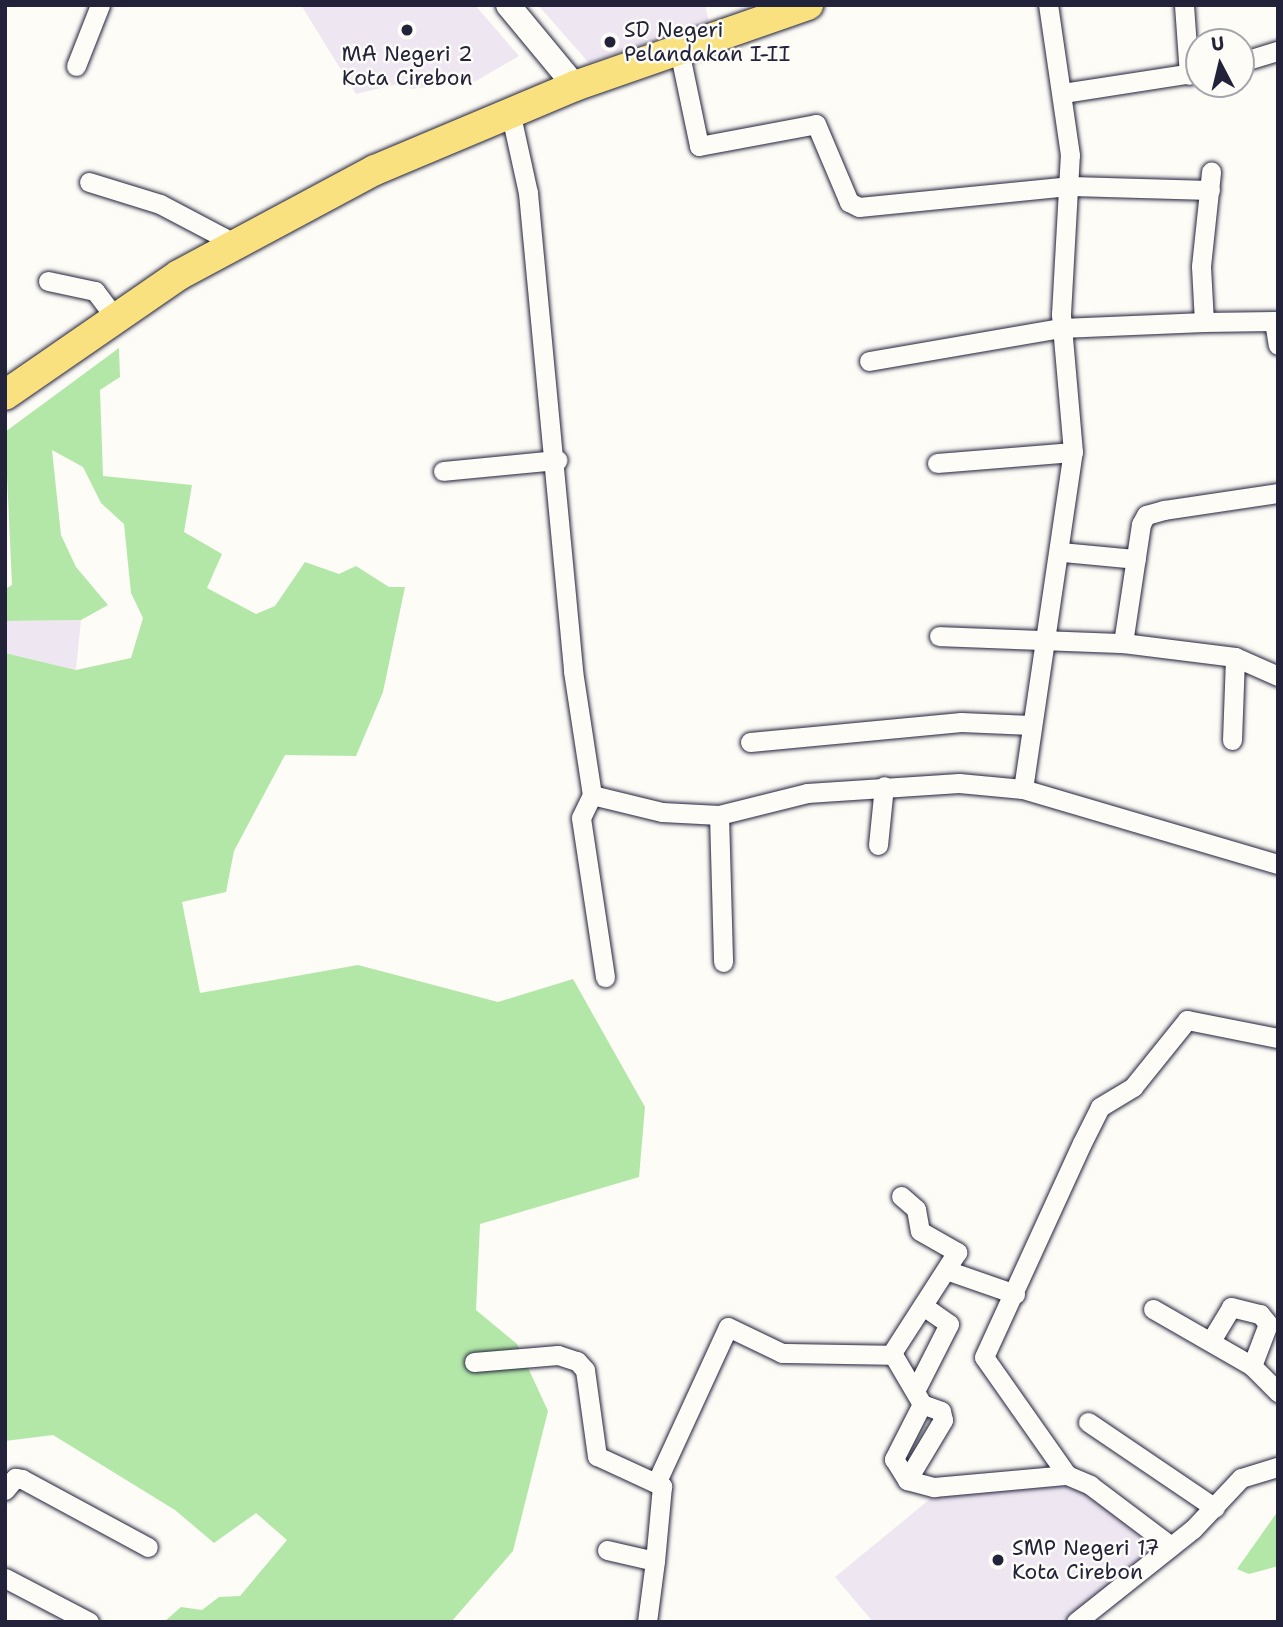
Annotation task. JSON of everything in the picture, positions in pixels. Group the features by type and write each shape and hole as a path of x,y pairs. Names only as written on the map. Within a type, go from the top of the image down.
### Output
{"main road":[{"path":"5,395 115,318 234,243 375,170 513,122 575,86 682,66 808,5"}],"street":[{"path":"76,66 100,5"},
{"path":"508,5 575,86"},
{"path":"1023,789 1031,725 1049,637 1062,552 1073,452 1061,328 1071,186 1063,93 1048,5"},
{"path":"1184,5 1187,28"},
{"path":"1255,58 1278,51"},
{"path":"682,66 699,146 816,124 849,202 859,207 1071,186 1210,181 1201,266 1204,322"},
{"path":"1063,93 1185,75"},
{"path":"513,122 523,158 538,333 557,460 573,671 592,795 581,818 605,977"},
{"path":"89,182 160,204 234,243"},
{"path":"48,281 95,290 115,318"},
{"path":"869,361 1061,328 1204,322 1274,321 1278,345"},
{"path":"937,463 1073,452"},
{"path":"443,471 557,460"},
{"path":"1124,643 1136,559 1146,515 1278,493"},
{"path":"1062,552 1136,559"},
{"path":"939,636 1049,637 1124,643 1235,657 1278,676"},
{"path":"1232,740 1235,657"},
{"path":"750,742 948,722 1031,725"},
{"path":"592,795 662,812 719,816 807,793 884,786 959,783 1023,789 1278,864"},
{"path":"878,845 884,786"},
{"path":"719,816 723,962"},
{"path":"1067,1475 984,1357 1100,1107 1133,1087 1186,1020 1278,1038"},
{"path":"893,1355 923,1306 949,1271 955,1248 920,1231 916,1209 901,1196"},
{"path":"949,1271 1015,1294"},
{"path":"923,1306 949,1324 894,1459 907,1480 934,1487 1067,1475 1090,1485 1171,1546"},
{"path":"1212,1339 1231,1307 1260,1314 1268,1324 1252,1366"},
{"path":"1153,1309 1212,1339 1252,1366 1278,1392"},
{"path":"647,1622 663,1494 658,1479 728,1327 782,1353 893,1355"},
{"path":"474,1362 558,1355 577,1361 585,1370 597,1456 658,1479"},
{"path":"893,1355 919,1396"},
{"path":"1088,1422 1215,1508"},
{"path":"1076,1622 1215,1508 1241,1478 1278,1466"},
{"path":"5,1490 15,1478 22,1479 148,1547"},
{"path":"607,1550 655,1561"},
{"path":"5,1578 89,1622"}],"shaded area":[{"name":"MA Negeri 2 Kota Cirebon","path":"301,5 475,5 519,56 476,81 411,89 406,82 356,94"},
{"name":"SD Negeri Pelandakan I-II","path":"538,5 705,5 709,22 589,63"},
{"path":"81,620 76,670 5,653 5,621"},
{"name":"SMP Negeri 17 Kota Cirebon","path":"1066,1476 1161,1544 1067,1622 873,1622 835,1577 941,1490"}],"green space":[{"path":"119,348 120,377 100,390 103,476 192,485 184,532 222,554 207,588 256,614 275,606 305,562 339,574 356,566 389,587 405,587 383,692 356,756 285,755 234,851 226,892 182,902 200,993 358,965 498,1002 573,979 645,1107 639,1177 480,1224 476,1310 517,1344 548,1411 513,1551 451,1622 164,1622 181,1607 202,1610 219,1597 240,1596 287,1540 256,1513 214,1543 175,1510 53,1435 5,1441 5,653 76,670 131,658 143,618 131,593 124,524 101,503 83,467 52,450 61,535 76,567 108,605 81,620 5,621 5,589 12,585 5,432"},
{"path":"1278,1511 1278,1566 1249,1574 1237,1569"}],"place":[{"name":"MA Negeri 2 Kota Cirebon","path":"407,30"},
{"name":"SD Negeri Pelandakan I-II","path":"610,42"},
{"name":"SMP Negeri 17 Kota Cirebon","path":"998,1560"}]}
